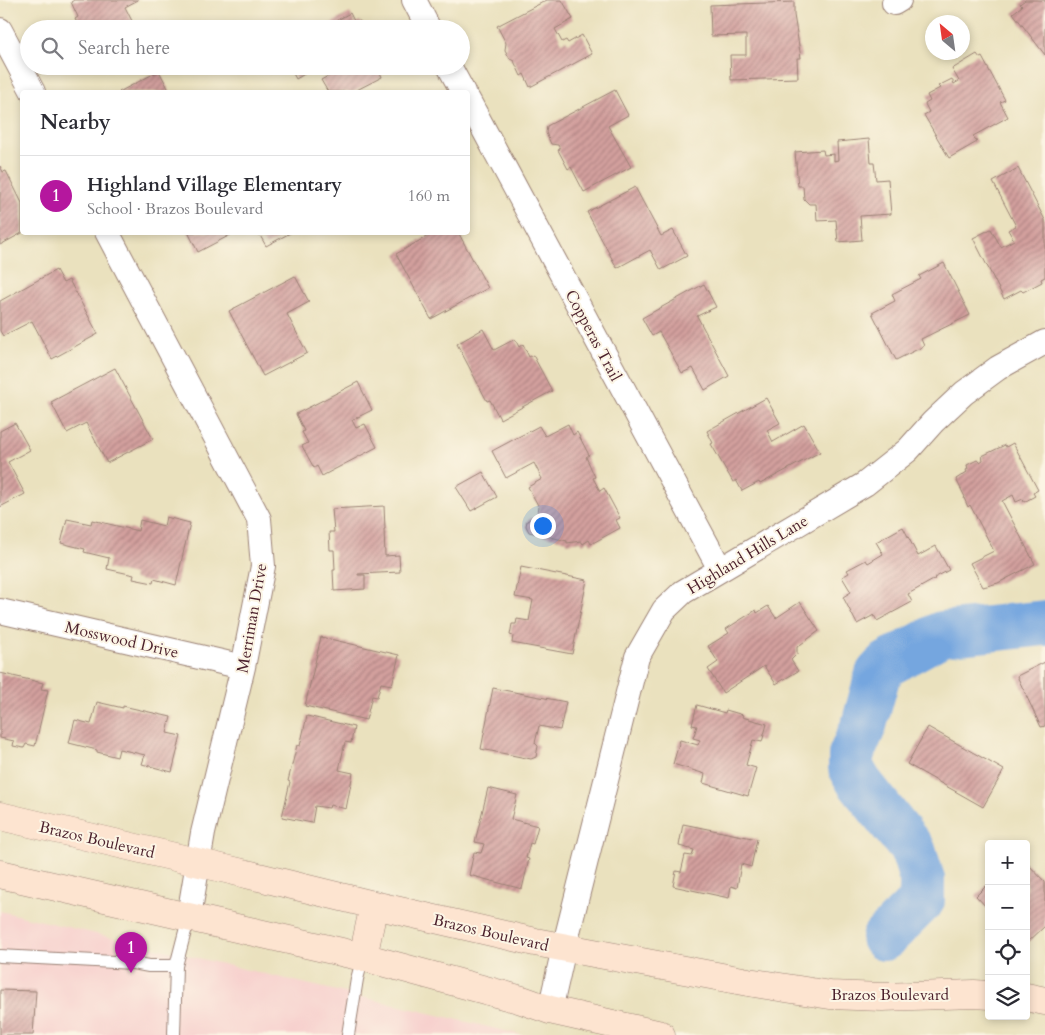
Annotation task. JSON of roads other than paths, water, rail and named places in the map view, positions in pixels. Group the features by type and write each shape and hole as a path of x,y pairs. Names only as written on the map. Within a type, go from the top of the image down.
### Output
{"main road":[{"name":"Brazos Boulevard","path":"0,816 374,906 564,948 748,982 830,995 882,998 985,995"},
{"path":"0,874 363,957 522,1000 550,1010 661,1035"},
{"path":"363,957 374,906"},
{"path":"1030,999 1045,1001"}],"street":[{"path":"414,0 424,20"},
{"path":"0,30 20,68"},
{"path":"24,75 32,90"},
{"path":"454,75 462,90"},
{"name":"Copperas Trail","path":"470,104 720,569"},
{"name":"Merriman Drive","path":"109,235 259,519 264,566 243,667 203,833 188,916"},
{"name":"Highland Hills Lane","path":"550,1010 637,657 664,610 682,592 865,484 908,450 933,422 964,393 998,368 1045,342"},
{"name":"Mosswood Drive","path":"0,611 243,667"}],"lane":[{"path":"174,1035 176,966 188,916"},
{"path":"0,956 133,963 148,966 176,966"},
{"path":"348,1035 357,979 363,957"}],"waterway":[{"path":"884,938 922,900 922,879 913,850 859,782 851,768 851,755 864,725 878,674 887,664 941,634 1045,623"}],"place":[{"name":"Highland Village Elementary","path":"131,973"}]}
